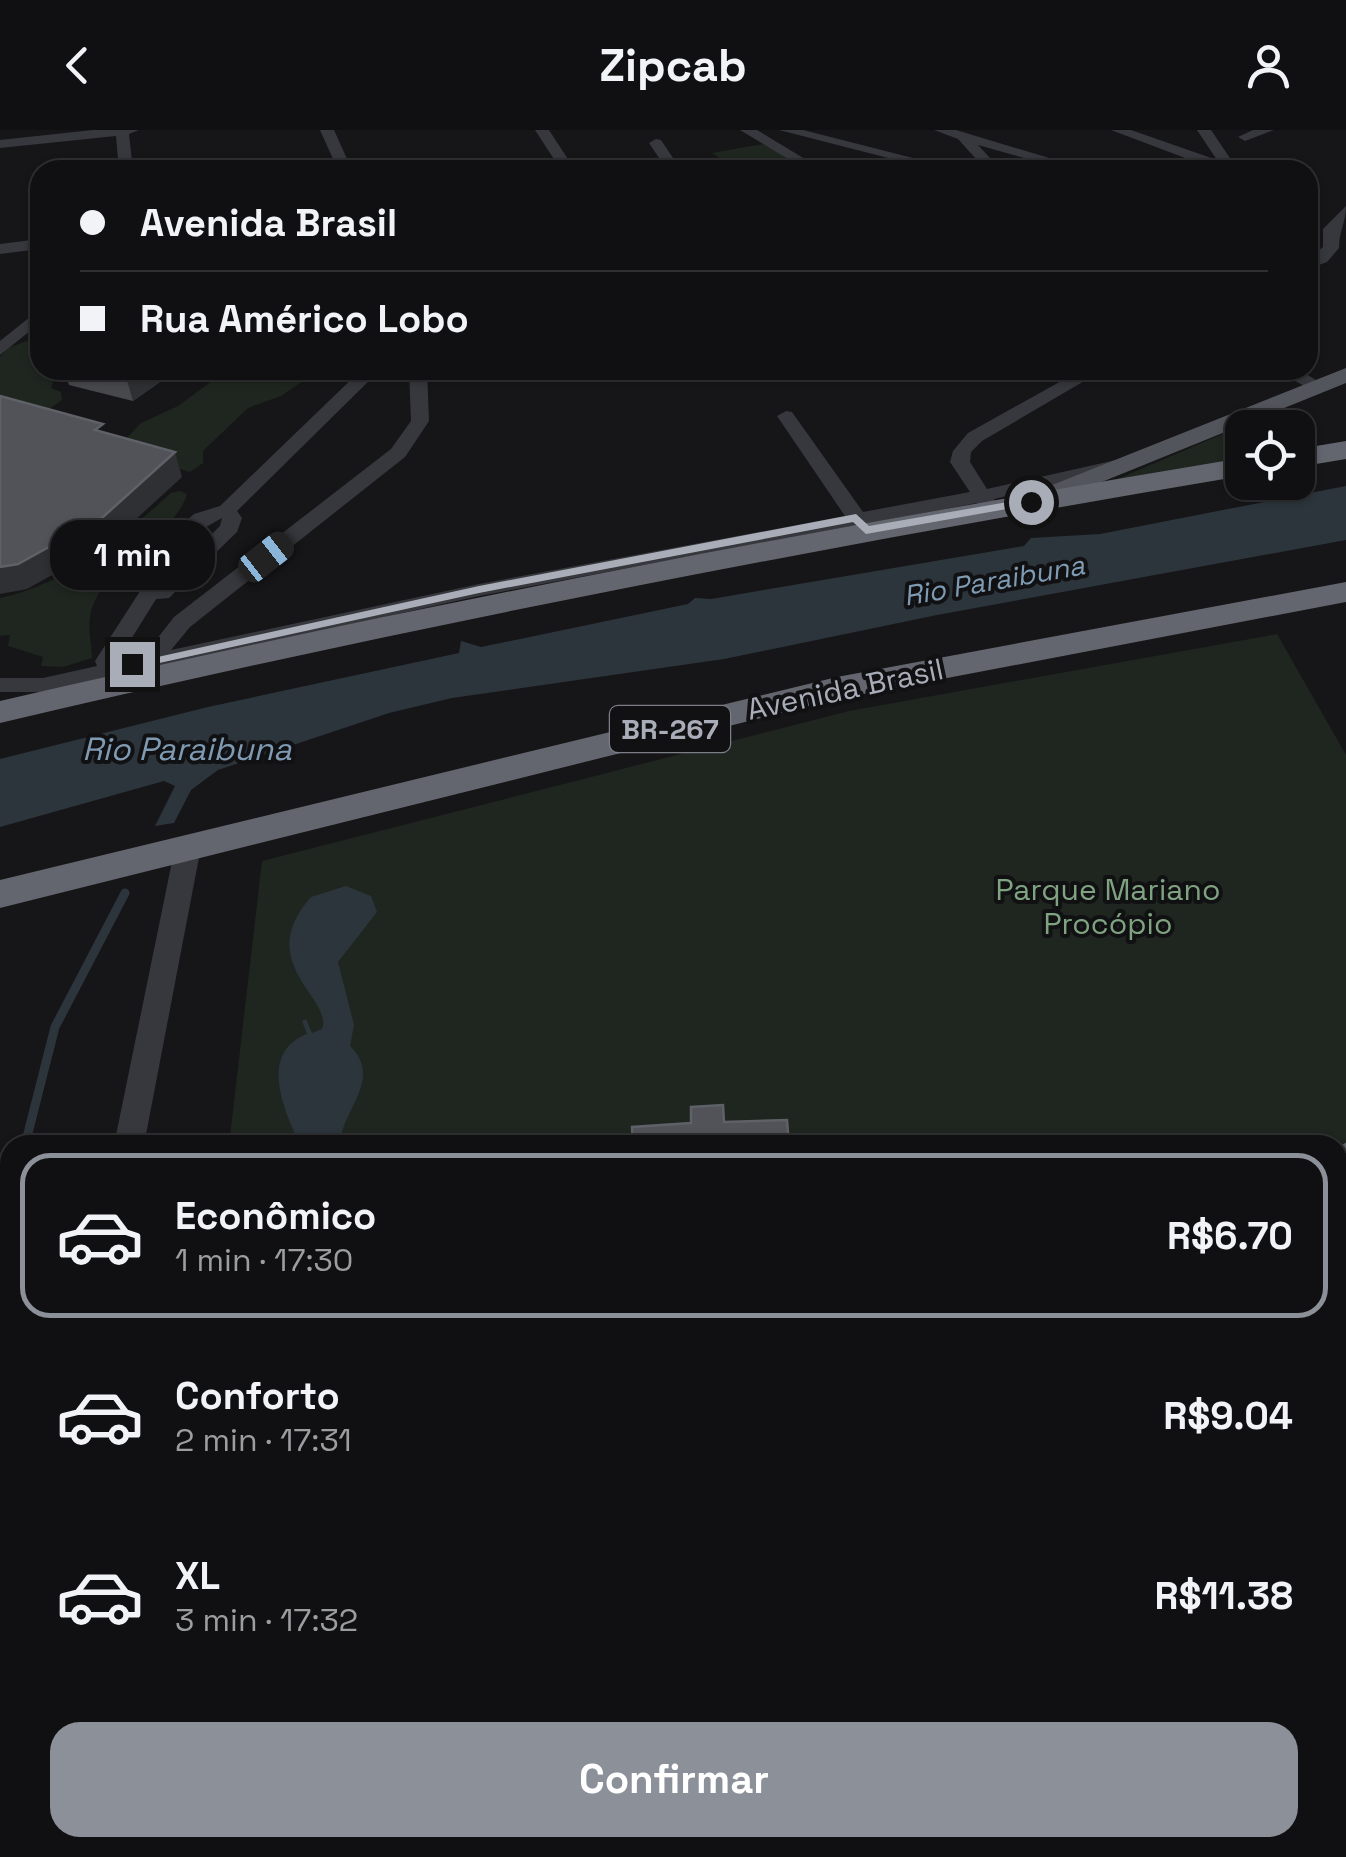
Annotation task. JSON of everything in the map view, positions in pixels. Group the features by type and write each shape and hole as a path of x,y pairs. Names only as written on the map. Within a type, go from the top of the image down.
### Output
{"highway":[{"path":"1315,455 1346,450"},
{"path":"0,712 159,666 861,524 986,502 1031,502 1225,470"},
{"name":"Avenida Brasil","path":"0,894 837,688 1346,592"}],"main road":[{"path":"1031,502 1346,375"}],"street":[{"path":"0,144 132,130"},
{"path":"327,130 340,160"},
{"path":"542,130 562,160"},
{"path":"786,130 912,160"},
{"path":"941,130 1044,160"},
{"path":"1118,130 1205,160"},
{"path":"1204,130 1224,160"},
{"path":"1245,137 1267,130"},
{"path":"122,131 125,160"},
{"path":"752,132 799,160"},
{"path":"965,139 985,160"},
{"path":"656,143 667,160"},
{"path":"1166,146 1171,160"},
{"path":"1318,260 1330,248 1331,229 1346,211"},
{"path":"0,248 30,245"},
{"path":"0,350 30,323"},
{"path":"0,685 109,680 106,661 132,622 226,532 232,518 227,510 361,380"},
{"path":"159,666 165,638 182,622 398,453 420,421 418,380"},
{"path":"1076,380 975,438 962,451 960,462 986,502 1142,460"},
{"path":"1304,380 1318,387"},
{"path":"786,416 861,524"},
{"path":"132,1135 188,846"}],"green space":[{"path":"763,144 787,157 722,160 712,153"},
{"path":"30,340 30,380 54,380 51,388 61,392 62,400 14,434 0,415 0,357 8,348"},
{"path":"213,380 304,380 281,396 248,408 203,451 203,463 190,472 116,449 141,423 178,406"},
{"path":"1225,433 1225,464 1106,484"},
{"path":"171,493 187,494 167,526 120,568 95,600 90,623 92,658 63,667 41,666 43,657 8,646 10,635 0,636 0,598 48,582 92,557"},
{"name":"Parque Mariano Procópio","path":"1277,634 1346,755 1346,1135 230,1135 262,861 849,711"}],"water":[{"name":"Rio Paraibuna","path":"1346,486 1346,540 937,615 724,659 452,698 389,713 218,770 191,790 174,823 155,826 175,786 164,781 0,827 0,759 208,707 459,653 461,641 481,647 688,604 695,598 711,599 1024,546 1031,538 1100,534 1274,500 1315,500 1315,492"},
{"path":"346,886 371,896 377,912 338,962 354,1025 350,1046 358,1057 363,1078 343,1135 296,1135 279,1084 283,1054 307,1034 302,1021 306,1019 312,1033 322,1029 323,1017 292,960 290,941 295,920 311,897"}],"building":[{"path":"0,396 103,424 95,430 175,452 103,517 18,564 0,567"},
{"path":"723,1105 724,1122 787,1120 788,1135 632,1135 632,1127 691,1123 691,1107"}],"waterway":[{"path":"28,1135 55,1027 125,893"}],"route":[{"path":"132,664 587,568 856,518 866,530 1031,502"}]}
